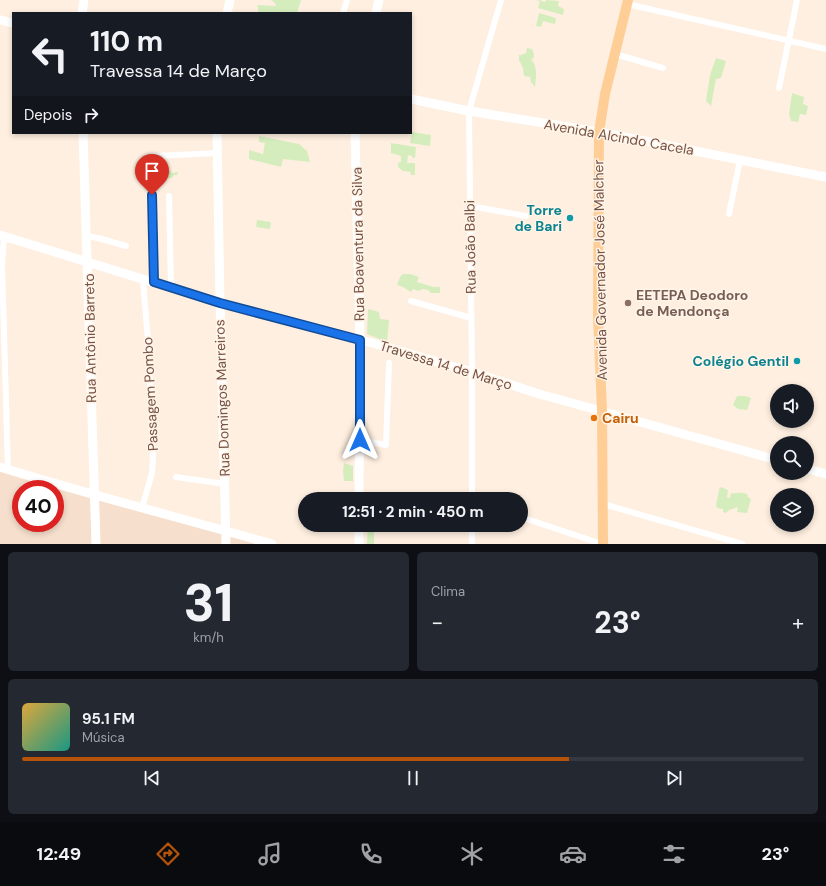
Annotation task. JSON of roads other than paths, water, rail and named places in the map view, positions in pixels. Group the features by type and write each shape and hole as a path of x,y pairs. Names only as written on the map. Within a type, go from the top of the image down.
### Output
{"main road":[{"name":"Avenida Governador José Malcher","path":"602,544 602,411 598,316 599,132 605,94 627,2"}],"street":[{"path":"82,12 84,0"},
{"path":"227,12 230,0"},
{"path":"343,12 347,0"},
{"path":"376,12 379,0"},
{"name":"Rua João Balbi","path":"472,492 469,111 501,0"},
{"path":"779,88 798,0"},
{"path":"627,2 826,50"},
{"path":"0,20 12,23"},
{"path":"615,54 663,68"},
{"name":"Avenida Alcindo Cacela","path":"412,100 599,132 826,177"},
{"name":"Rua Antônio Barreto","path":"83,134 96,544"},
{"name":"Rua Domingos Marreiros","path":"217,134 226,544"},
{"name":"Rua Boaventura da Silva","path":"355,134 360,340 359,492"},
{"path":"155,156 218,153"},
{"path":"729,214 740,160"},
{"path":"152,195 154,282"},
{"path":"169,196 171,288"},
{"path":"470,206 526,216"},
{"path":"2,235 4,469 272,544"},
{"name":"Travessa 14 de Março","path":"2,235 220,303 360,340 472,372 536,393 770,458"},
{"path":"87,236 126,246"},
{"name":"Passagem Pombo","path":"142,508 152,473 153,457 144,280"},
{"path":"411,301 471,318"},
{"path":"360,440 386,445 389,363"},
{"path":"814,471 826,474"},
{"path":"176,477 225,484"},
{"path":"603,504 742,544"},
{"path":"528,519 602,544"},
{"path":"359,532 359,544"},
{"path":"472,532 472,544"}],"place":[{"name":"Torre de Bari","path":"570,218"},
{"name":"EETEPA Deodoro de Mendonça","path":"628,303"},
{"name":"Colégio Gentil","path":"797,361"},
{"name":"Cairu","path":"594,418"}]}
